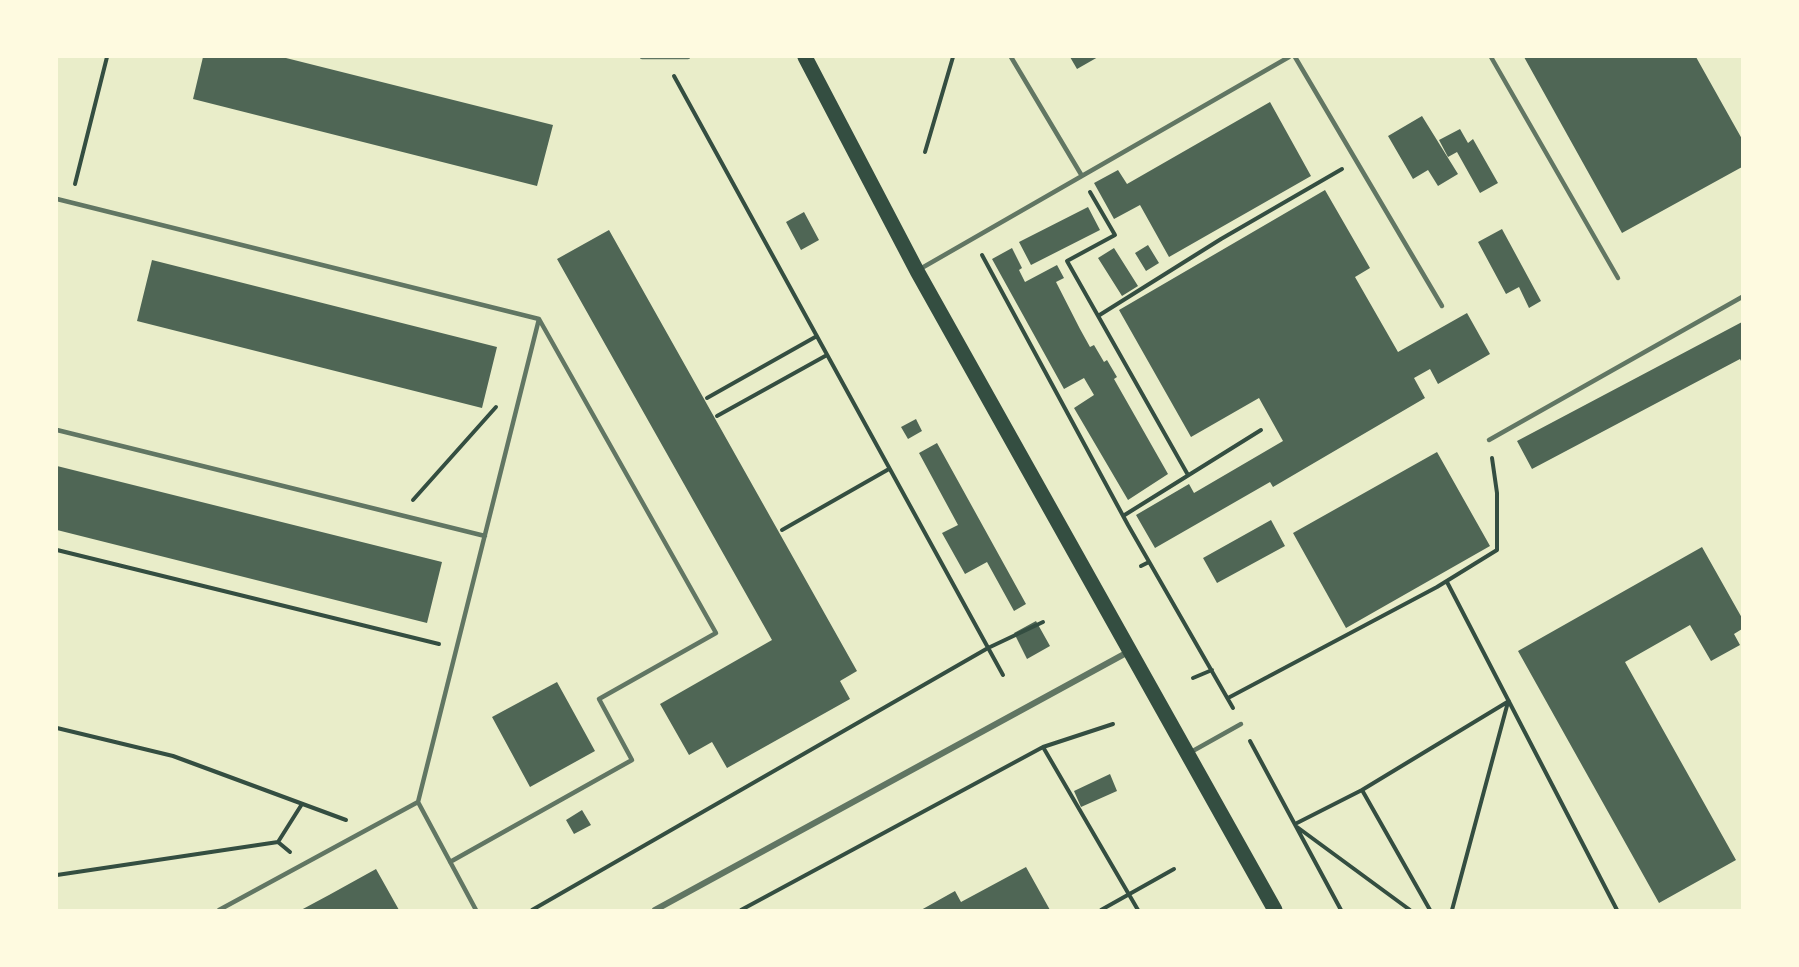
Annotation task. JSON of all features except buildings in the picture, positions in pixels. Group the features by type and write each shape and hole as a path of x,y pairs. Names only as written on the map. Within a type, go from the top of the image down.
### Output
{"main road":[{"path":"805,57 917,271 1128,652 1275,910"}],"street":[{"path":"655,910 1128,652"}],"lane":[{"path":"642,57 664,59 688,57"},
{"path":"1011,57 1082,176"},
{"path":"917,271 1288,57"},
{"path":"1295,57 1442,306"},
{"path":"1491,57 1617,278"},
{"path":"57,199 539,319 716,633 598,699 632,760 450,862"},
{"path":"1489,440 1742,297"},
{"path":"476,910 418,802 539,319"},
{"path":"57,430 485,536"},
{"path":"1187,755 1241,724"},
{"path":"219,910 418,802"}],"path":[{"path":"71,202 107,57"},
{"path":"925,152 953,57"},
{"path":"664,59 1002,675"},
{"path":"1098,316 1221,239 1356,160"},
{"path":"1082,176 1115,235 1067,261 1188,475"},
{"path":"973,238 1123,516 1228,698 1447,582 1497,550 1497,493 1489,440"},
{"path":"707,398 817,336"},
{"path":"717,416 827,355"},
{"path":"399,515 525,375"},
{"path":"1123,516 1261,430"},
{"path":"782,530 890,469"},
{"path":"57,550 457,649"},
{"path":"1141,566 1149,562"},
{"path":"1447,582 1617,910"},
{"path":"532,910 988,648 1043,622"},
{"path":"1193,678 1212,670"},
{"path":"1295,825 1362,790 1509,701"},
{"path":"1452,910 1509,701"},
{"path":"741,910 1043,747 1113,724"},
{"path":"1241,724 1341,910"},
{"path":"57,728 173,756 369,829"},
{"path":"1043,747 1138,910"},
{"path":"1362,790 1430,910"},
{"path":"278,842 302,804"},
{"path":"1295,825 1410,910"},
{"path":"57,875 278,842 304,864"},
{"path":"1101,910 1174,869"}]}
